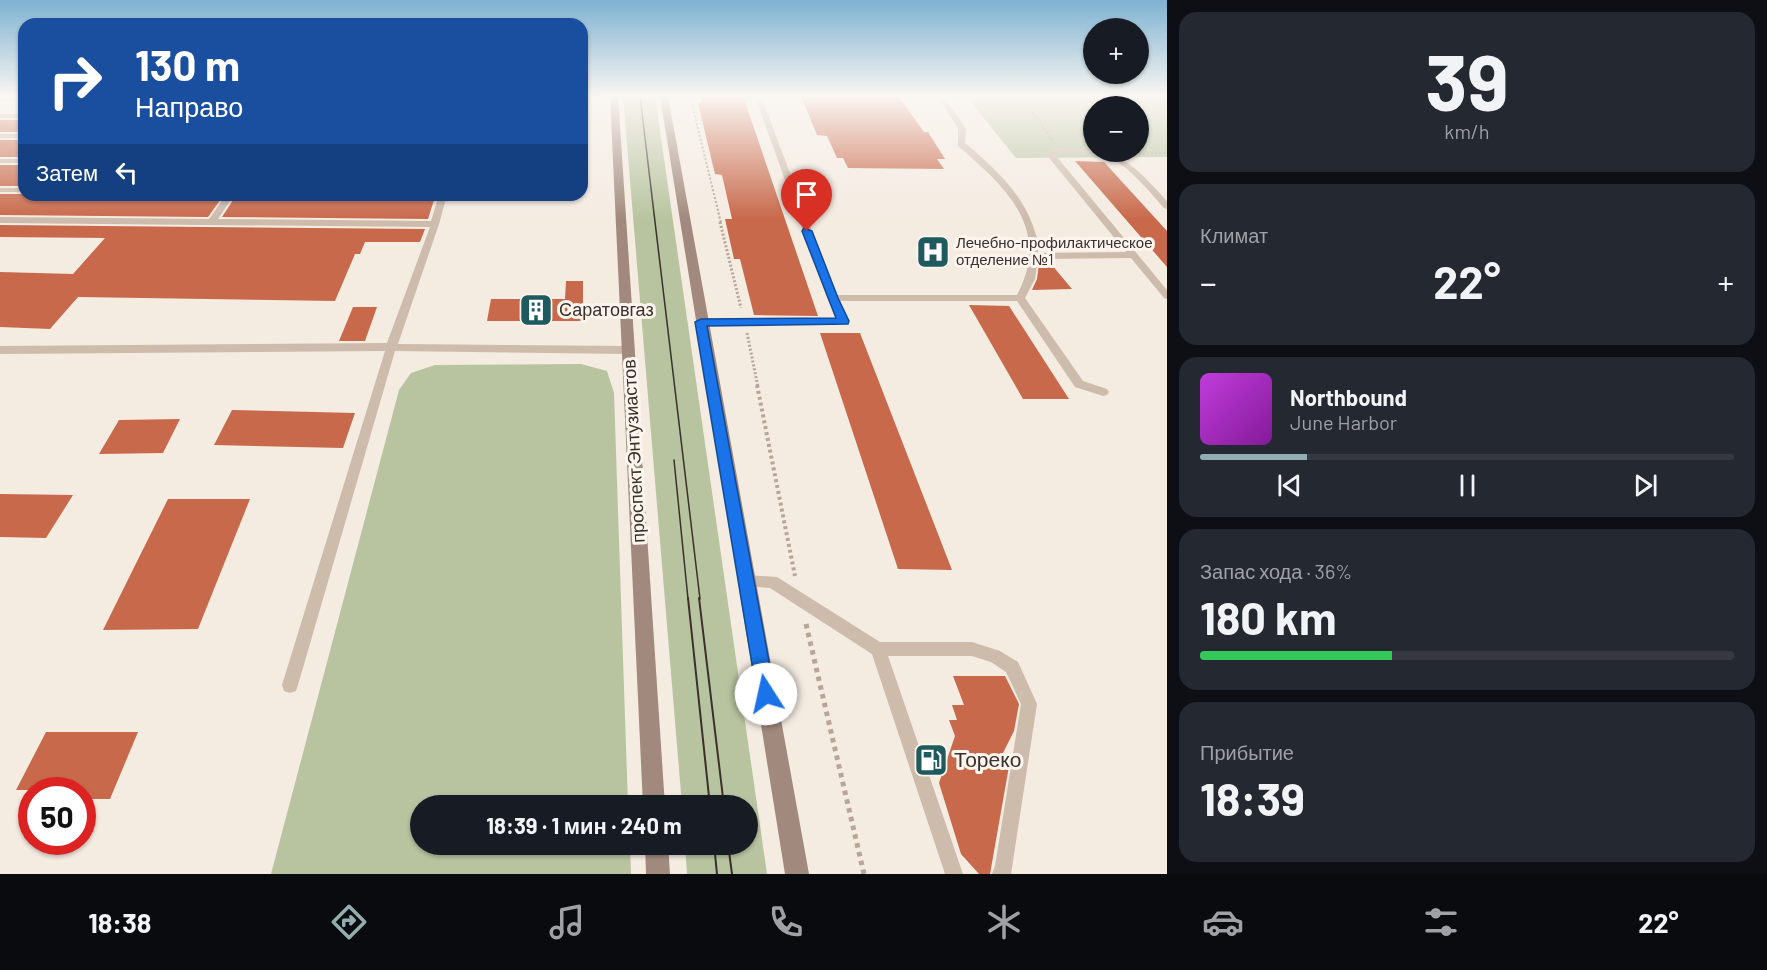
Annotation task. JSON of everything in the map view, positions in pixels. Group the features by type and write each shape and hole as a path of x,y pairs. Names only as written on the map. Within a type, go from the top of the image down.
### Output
{"main road":[{"name":"проспект Энтузиастов","path":"616,137 653,795"},
{"path":"671,137 797,874"},
{"path":"657,855 658,874"}],"lane":[{"path":"701,322 844,321 832,298 773,137"},
{"path":"961,137 961,144 997,175 1022,208 1035,244 1030,279 1020,298"},
{"path":"1055,153 1083,152"},
{"path":"1055,153 1167,296"},
{"path":"0,161 18,161"},
{"path":"1123,162 1167,206"},
{"path":"0,190 18,190"},
{"path":"212,222 226,201"},
{"path":"290,685 390,347 441,201"},
{"path":"0,220 435,224"},
{"path":"1033,256 1134,255"},
{"path":"832,298 1020,298"},
{"path":"1020,298 1079,384 1103,392"},
{"path":"0,350 390,347 629,350"},
{"path":"747,581 772,582 878,649 972,649 995,656 1012,667 1029,704 1004,869 1001,874"},
{"path":"878,649 954,874"}],"path":[{"path":"700,137 745,322 800,600 864,874"},
{"path":"1045,137 1055,153"},
{"path":"1149,153 1167,153"}],"green space":[{"path":"626,137 661,137 756,795 681,795"},
{"path":"999,137 1083,137 1083,158 1016,158"},
{"path":"1149,137 1167,137 1167,157 1149,157"},
{"path":"581,364 607,371 614,393 628,795 410,795 410,855 630,855 631,874 271,874 399,390 411,373 435,365"},
{"path":"758,811 767,874 687,874 686,855 758,855"}],"building":[{"path":"706,137 757,137 818,316 754,315 740,259 734,259 725,219 732,219 722,175 715,174"},
{"path":"827,137 931,137 945,159 937,159 944,169 848,168 843,158 837,158"},
{"path":"0,140 18,140 18,157 0,157"},
{"path":"1075,161 1104,162 1167,231 1167,267"},
{"path":"0,165 18,165 18,186 0,186"},
{"path":"0,194 18,194 18,201 220,201 208,217 0,215"},
{"path":"232,201 434,201 428,219 222,217"},
{"path":"0,225 425,229 420,242 365,242 360,254 355,254 335,301 78,297 50,329 0,327 0,272 73,274 105,238 0,237"},
{"path":"1039,264 1051,264 1072,289 1032,290 1037,279"},
{"name":"Саратовгаз","path":"566,281 583,281 583,321 487,321 491,299 565,299"},
{"path":"969,305 1009,306 1069,399 1023,399"},
{"path":"353,307 377,307 365,341 339,341"},
{"path":"820,333 860,333 952,570 898,569"},
{"path":"232,410 355,413 343,448 214,445"},
{"path":"180,419 163,453 99,454 119,420"},
{"path":"0,494 73,495 46,538 0,537"},
{"path":"168,499 250,499 198,629 103,630"},
{"path":"953,676 1005,676 1019,704 1014,731 1002,755 1011,755 990,874 979,874 961,854 939,783 955,736 949,720 957,720 952,705 964,705"},
{"path":"46,732 138,732 110,799 96,799 96,777 23,777"}],"tram line":[{"path":"645,137 700,599"},
{"path":"674,460 688,599"},
{"path":"688,598 709,795"},
{"path":"699,598 723,795"},
{"path":"715,855 717,874"},
{"path":"729,855 732,874"}],"place":[{"name":"Лечебно-профилактическое отделение №1","path":"933,252"},
{"name":"Саратовгаз","path":"536,310"},
{"name":"Тореко","path":"931,760"}],"route":[{"path":"766,694 701,322 844,321 832,298 807,231"}]}
